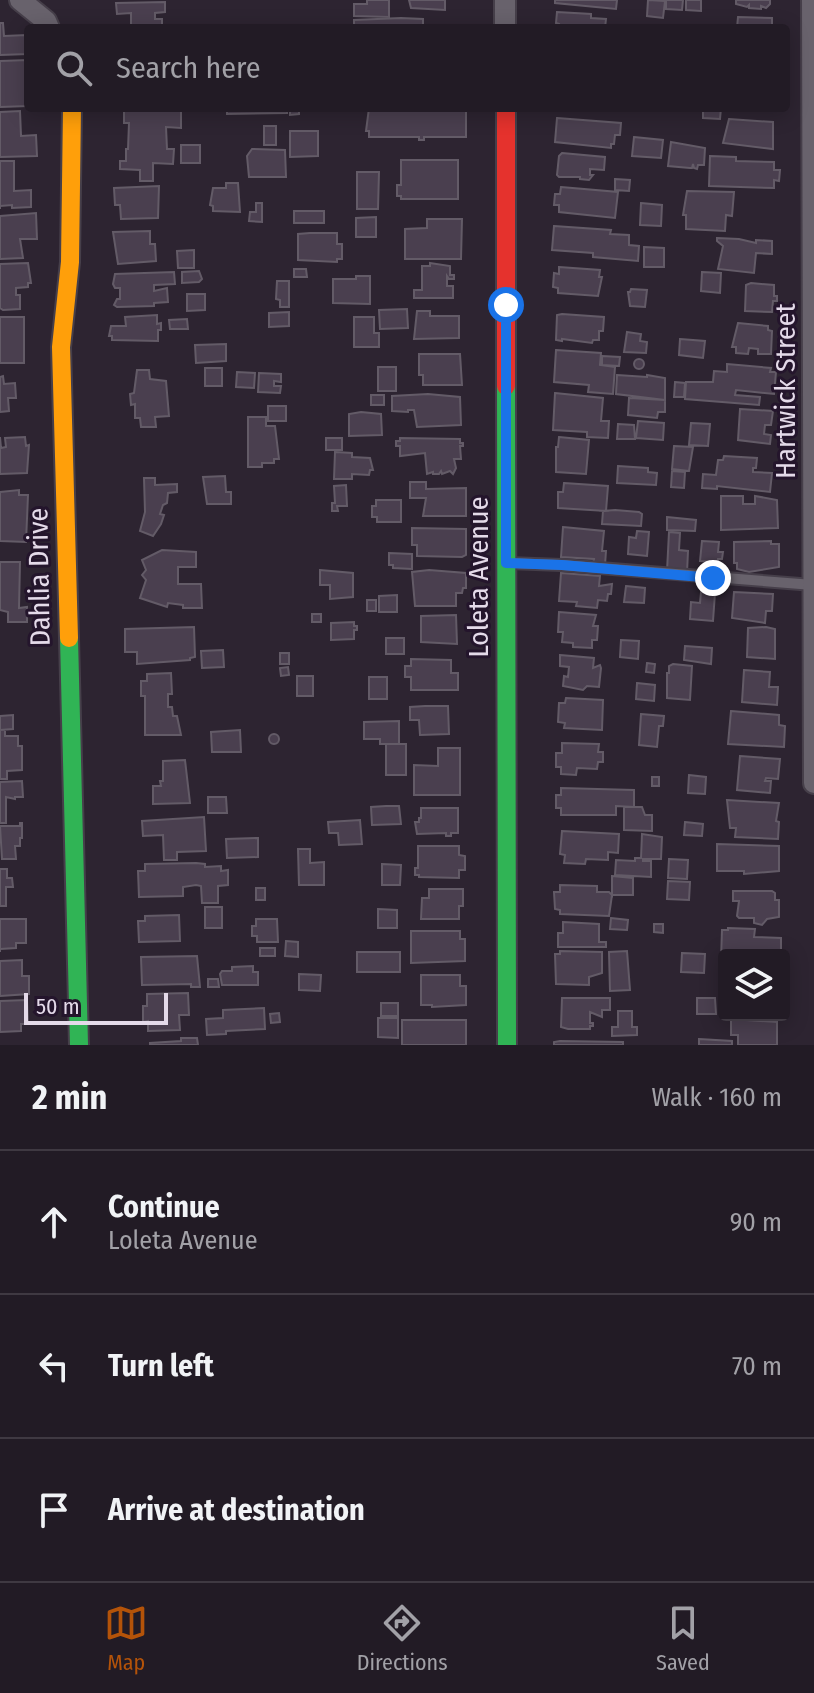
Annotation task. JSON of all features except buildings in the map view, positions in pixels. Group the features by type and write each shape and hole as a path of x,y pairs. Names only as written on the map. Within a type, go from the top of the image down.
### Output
{"street":[{"path":"20,0 47,24"},
{"path":"505,0 505,24"},
{"name":"Hartwick Street","path":"812,0 814,783"},
{"name":"Dahlia Drive","path":"72,112 70,262 61,347 79,1045"},
{"name":"Loleta Avenue","path":"506,112 507,1045"}],"lane":[{"path":"506,563 813,585"}],"traffic: fast":[{"path":"506,386 507,1045"},
{"path":"69,638 79,1045"}],"traffic: slow":[{"path":"69,638 61,347 70,262 72,112"}],"traffic: jam":[{"path":"506,112 506,386"}],"route":[{"path":"506,305 506,563 713,578"}]}
